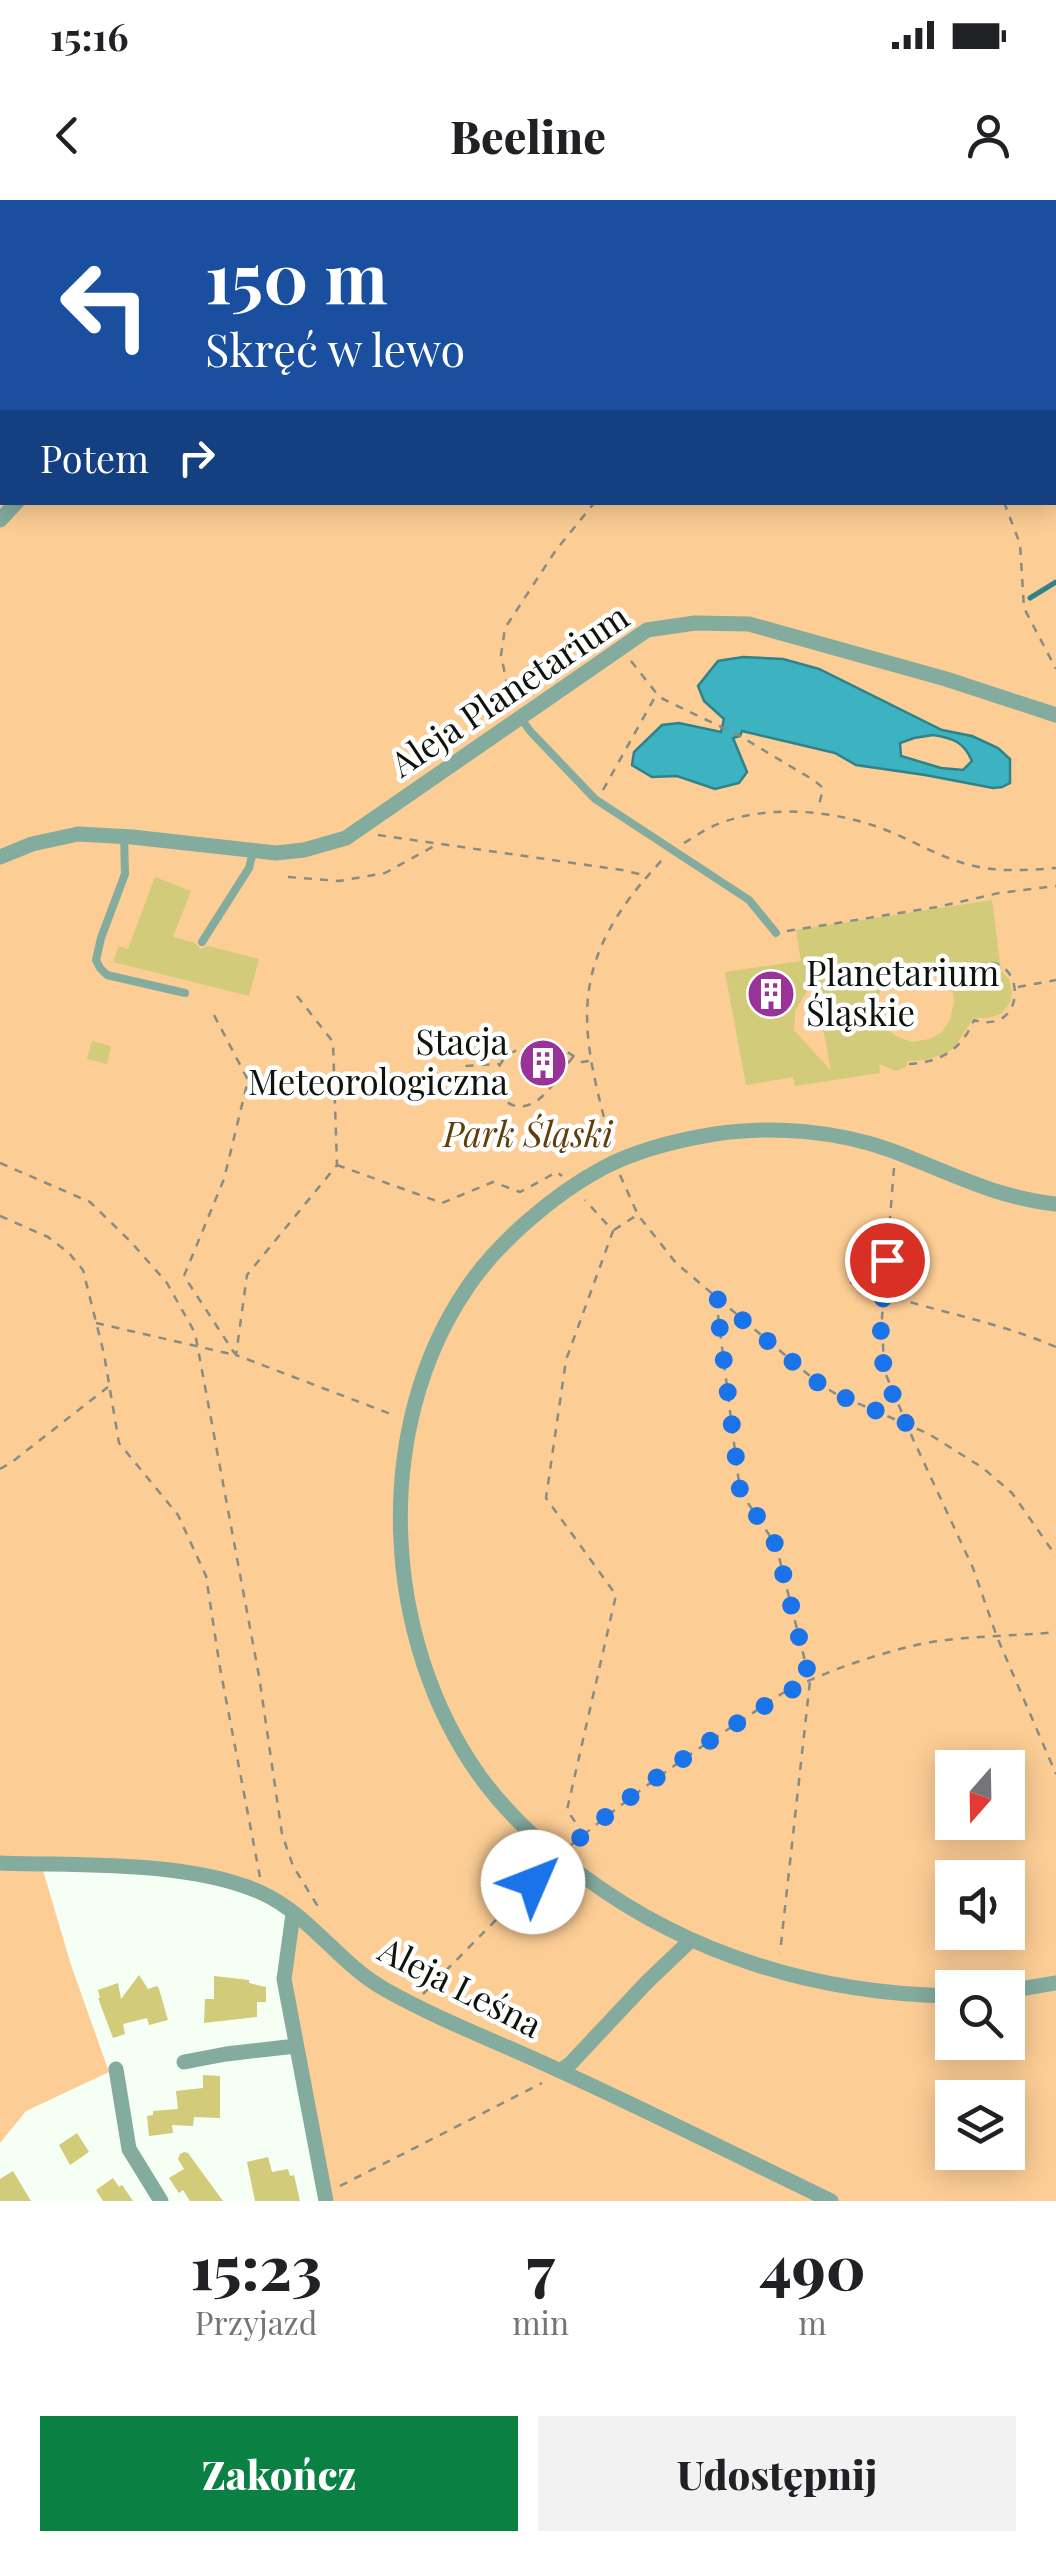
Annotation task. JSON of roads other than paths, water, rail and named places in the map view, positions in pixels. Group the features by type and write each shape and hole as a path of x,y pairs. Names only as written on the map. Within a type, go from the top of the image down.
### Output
{"street":[{"name":"Aleja Planetarium","path":"0,856 78,834 276,853 346,838 646,630 695,623 749,624 946,679 1056,715"},
{"path":"935,1995 869,1990 778,1972 690,1941 626,1906 557,1858 514,1816 480,1775 446,1720 414,1635 403,1570 400,1509 404,1460 424,1377 468,1286 498,1250 535,1216 602,1168 682,1141 732,1132 786,1131 826,1135 895,1152 994,1192 1056,1204"},
{"name":"Aleja Leśna","path":"0,1863 200,1872 263,1893 381,1988 832,2201"},
{"path":"299,1919 284,1979 325,2198"},
{"path":"560,2071 690,1941"},
{"path":"1025,1989 1056,1984"},
{"path":"184,2062 296,2046"},
{"path":"116,2070 129,2149 161,2201"}],"lane":[{"path":"520,717 595,798 748,900 776,933"},
{"path":"124,836 125,874 96,960 107,974 185,994"},
{"path":"202,942 248,868 253,852"}],"water":[{"path":"743,657 783,659 819,669 942,730 972,736 998,748 1010,759 1010,783 993,788 856,765 835,753 742,731 733,738 747,772 739,783 715,789 677,776 652,777 632,765 634,752 662,725 679,723 721,732 724,719 704,701 698,686 718,661","holes":["940,736 965,749 972,761 963,770 901,756 900,743"]}],"waterway":[{"path":"1030,598 1056,582"}],"place":[{"name":"Planetarium Śląskie","path":"771,994"},
{"name":"Stacja Meteorologiczna","path":"543,1063"}],"park label":[{"name":"Park Śląski","path":"528,1135"}]}
